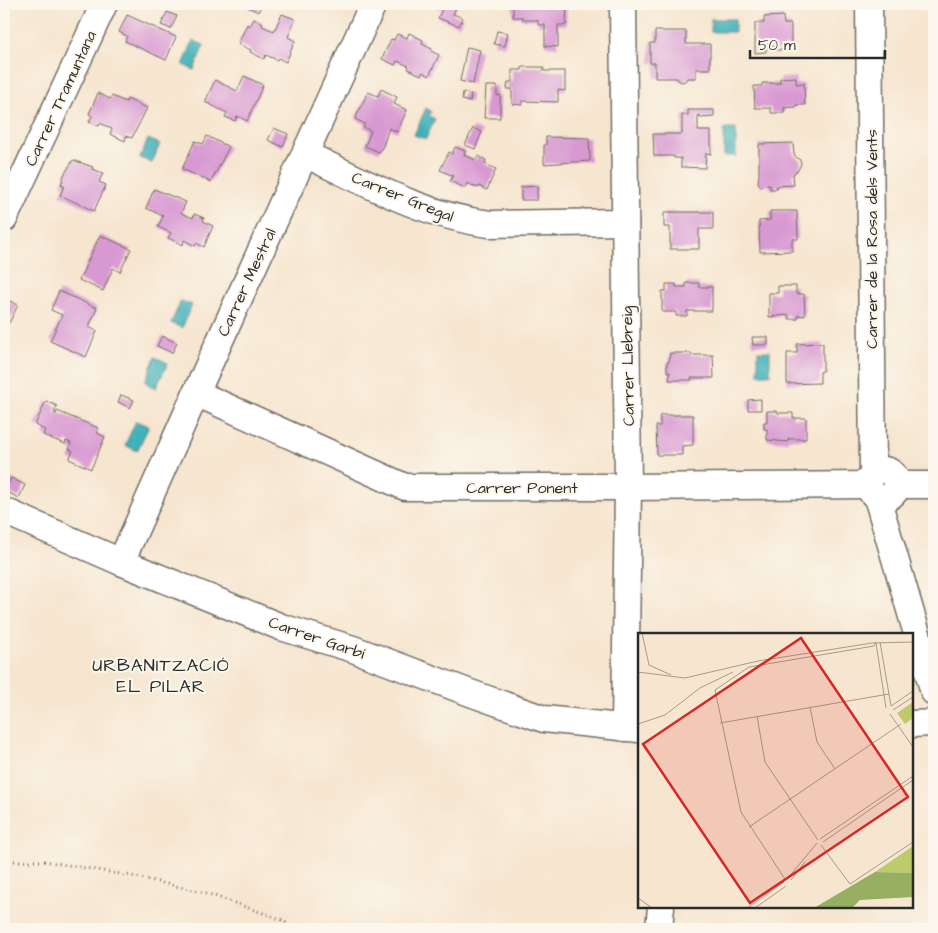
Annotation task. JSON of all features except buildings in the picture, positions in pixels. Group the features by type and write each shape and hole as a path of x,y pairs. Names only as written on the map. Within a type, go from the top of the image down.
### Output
{"street":[{"path":"4,178 84,4"},
{"name":"Carrer Tramuntana","path":"4,219 104,4"},
{"name":"Carrer Mestral","path":"121,562 373,4"},
{"name":"Carrer Llebreig","path":"623,4 624,222 632,728"},
{"name":"Carrer de la Rosa dels Vents","path":"870,4 883,485 934,692"},
{"name":"Carrer de la Rosa dels Vents","path":"887,4 883,485 934,630"},
{"name":"Carrer Gregal","path":"305,154 437,214 468,222 490,224 624,222"},
{"name":"Carrer Ponent","path":"196,393 405,486 628,488 883,485"},
{"path":"883,485 934,485"},
{"name":"Carrer Garbí","path":"4,511 121,562 281,626 353,648 544,719 632,728"},
{"path":"913,724 934,723"},
{"path":"659,929 661,908"}],"path":[{"path":"4,861 44,860 141,878 206,893 283,920 293,929"}],"water":[{"path":"711,19 735,19 735,32 711,32"},
{"path":"193,41 204,45 194,70 183,65"},
{"path":"426,108 431,111 429,116 435,119 426,139 414,135"},
{"path":"724,129 736,129 736,156 724,156"},
{"path":"148,139 160,144 152,163 140,158"},
{"path":"181,301 192,305 182,328 171,323"},
{"path":"758,351 770,351 770,374 758,374"},
{"path":"155,357 168,363 156,388 145,382"},
{"path":"136,421 149,426 137,451 125,445"}],"district":[{"name":"URBANITZACIÓ EL PILAR","path":"161,675"}]}
